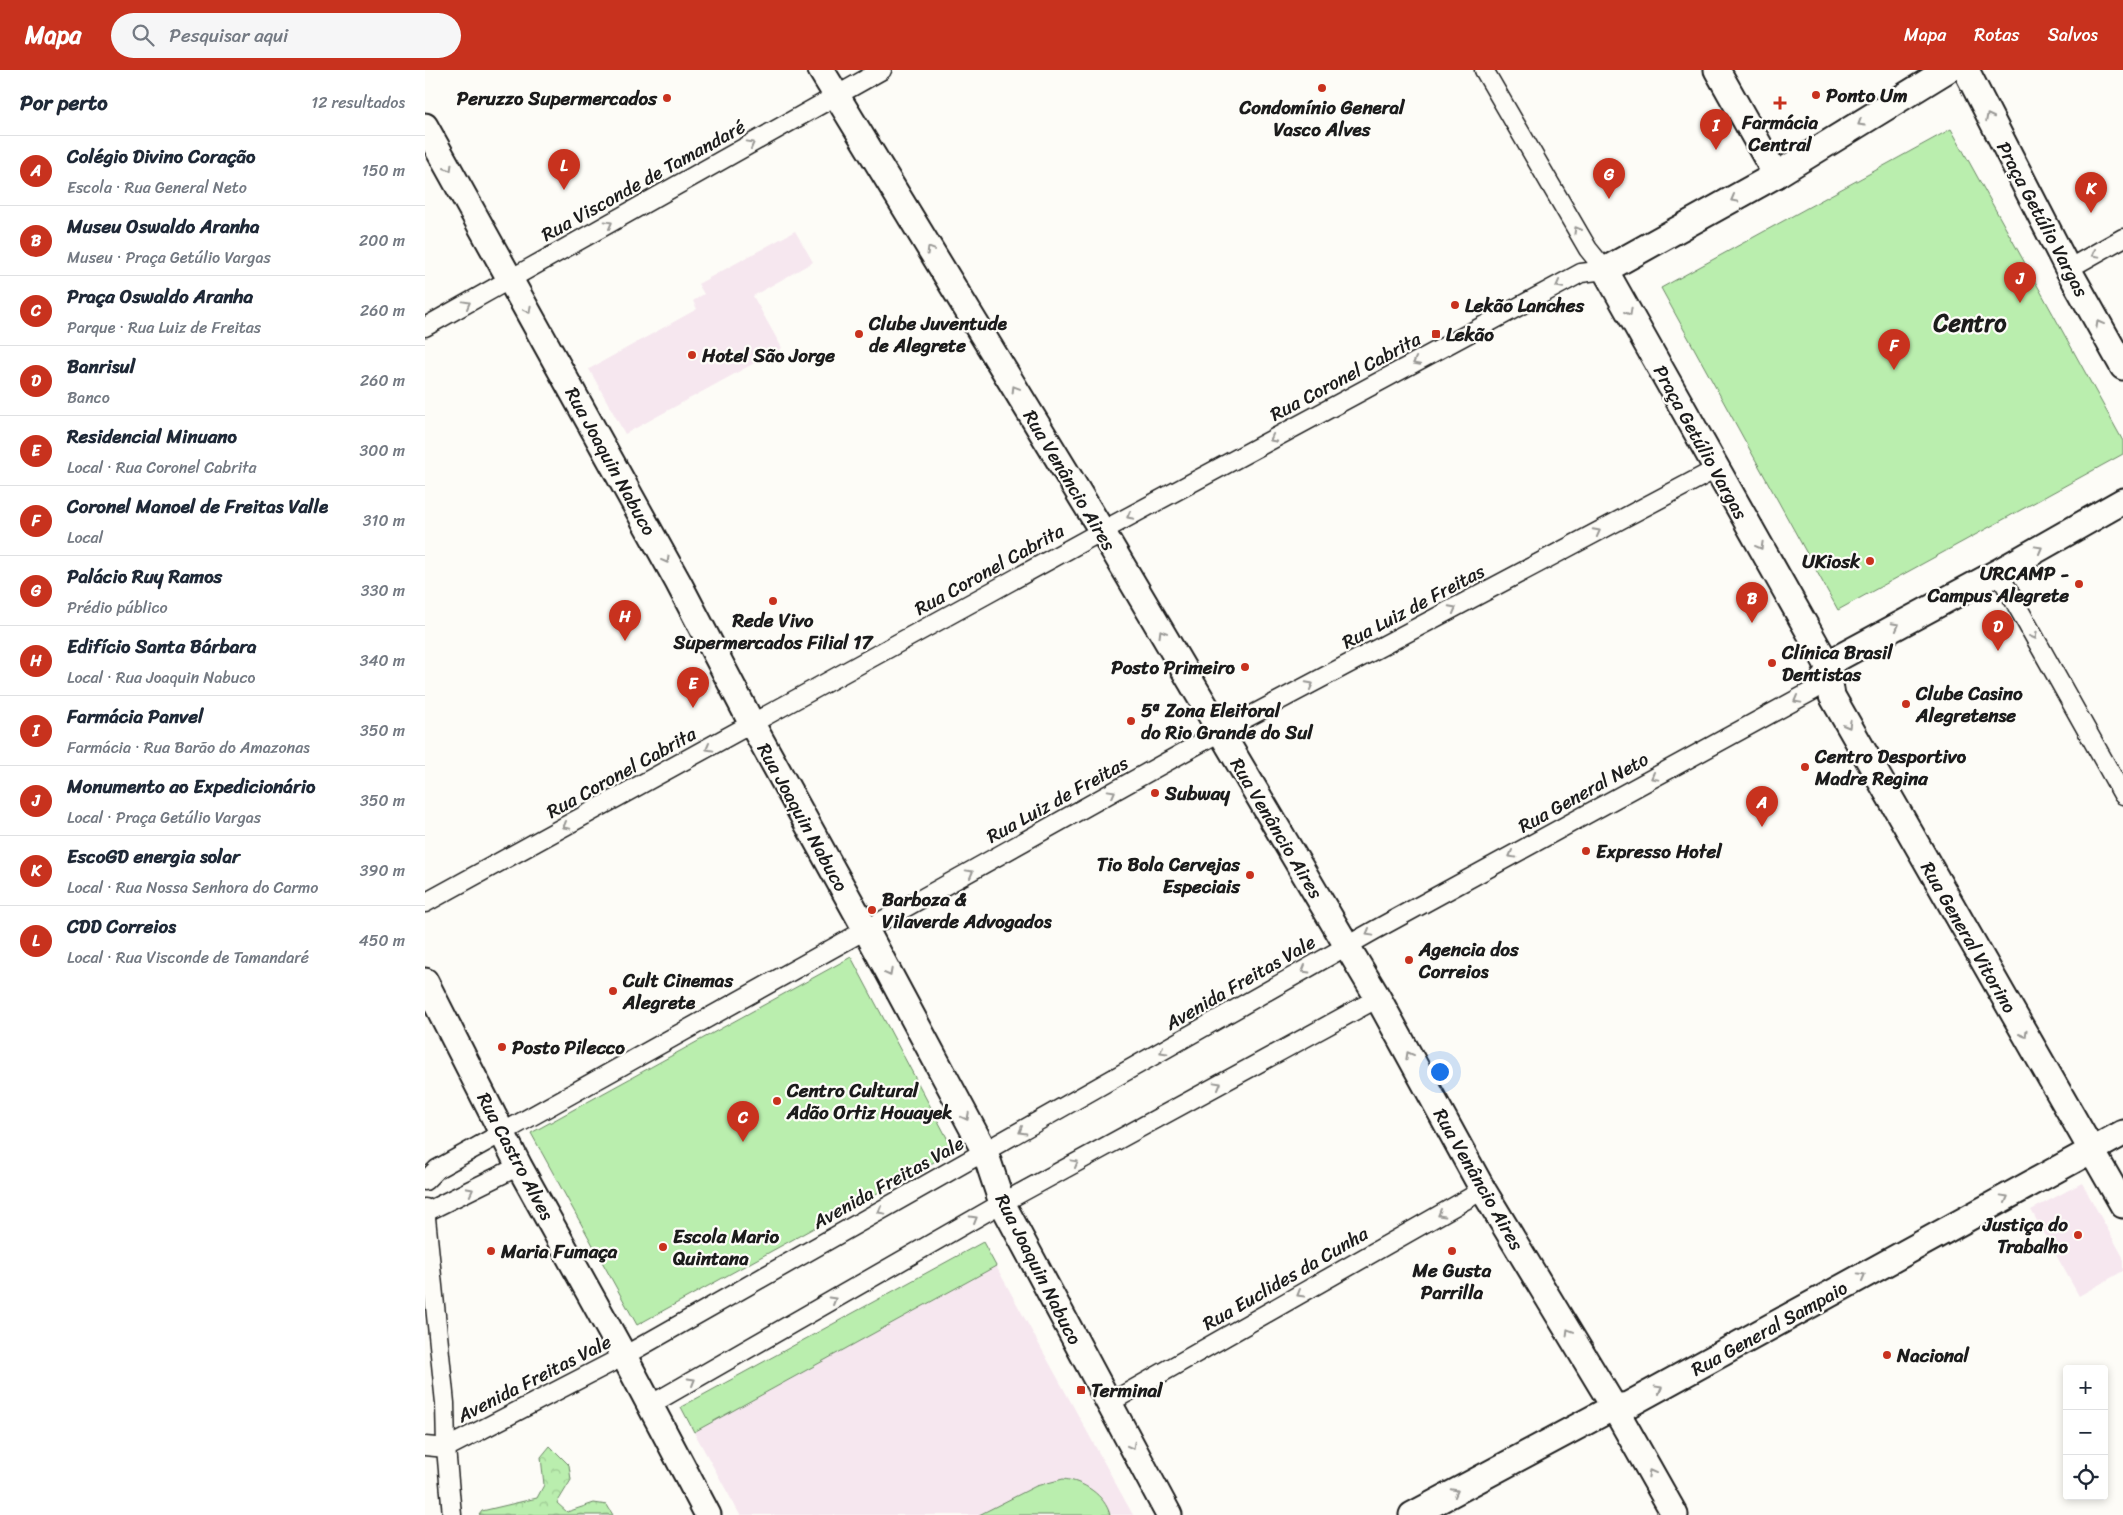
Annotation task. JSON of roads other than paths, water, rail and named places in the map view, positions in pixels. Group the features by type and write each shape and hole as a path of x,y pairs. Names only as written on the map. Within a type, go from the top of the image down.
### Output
{"street":[{"name":"Rua Venâncio Aires","path":"821,70 1102,531 1378,998 1483,1190 1615,1407 1675,1515"},
{"name":"Rua Visconde de Tamandaré","path":"425,328 882,70"},
{"path":"1484,70 1589,249 1605,270 1776,175 1947,70"},
{"path":"1717,70 1776,175"},
{"name":"Praça Getúlio Vargas","path":"1966,70 2068,269 2123,367"},
{"name":"Rua Joaquin Nabuco","path":"425,126 678,582 752,724 866,930 985,1152 1002,1203 1169,1515"},
{"path":"2068,269 2123,238"},
{"name":"Praça Getúlio Vargas","path":"1605,270 1827,664"},
{"name":"Rua Coronel Cabrita","path":"425,903 1102,531 1581,273 1605,270"},
{"name":"Rua Luiz de Freitas","path":"425,1181 437,1169 1220,732 1716,469"},
{"path":"1827,664 1998,572 2123,501"},
{"path":"1998,572 2123,795"},
{"name":"Rua General Neto","path":"1347,946 1814,690 1827,664"},
{"name":"Rua General Vitorino","path":"1827,664 1831,696 2123,1205"},
{"name":"Avenida Freitas Vale","path":"446,1448 624,1356 1347,946"},
{"name":"Rua Castro Alves","path":"425,981 519,1166 624,1356 708,1515"},
{"path":"650,1405 1002,1203 1378,998"},
{"name":"Rua General Sampaio","path":"1413,1515 1615,1407 1628,1405 2123,1133"},
{"path":"452,1515 446,1448 445,1403 426,1210 519,1166"},
{"name":"Rua Euclides da Cunha","path":"1109,1403 1483,1190"},
{"path":"425,1446 446,1448"}],"place":[{"name":"Condomínio General Vasco Alves","path":"1322,88"},
{"name":"Ponto Um","path":"1816,95"},
{"name":"Peruzzo Supermercados","path":"667,98"},
{"name":"Farmácia Central","path":"1780,103"},
{"name":"Farmácia Panvel","path":"1716,150"},
{"name":"CDD Correios","path":"564,190"},
{"name":"Palácio Ruy Ramos","path":"1609,199"},
{"name":"EscoGD energia solar","path":"2091,213"},
{"name":"Monumento ao Expedicionário","path":"2020,303"},
{"name":"Lekão Lanches","path":"1455,305"},
{"name":"Clube Juventude de Alegrete","path":"859,334"},
{"name":"Lekão","path":"1436,334"},
{"name":"Hotel São Jorge","path":"692,355"},
{"name":"Coronel Manoel de Freitas Valle","path":"1894,370"},
{"name":"UKiosk","path":"1870,561"},
{"name":"URCAMP - Campus Alegrete","path":"2079,584"},
{"name":"Rede Vivo Supermercados Filial 17","path":"773,601"},
{"name":"Museu Oswaldo Aranha","path":"1752,623"},
{"name":"Edifício Santa Bárbara","path":"625,641"},
{"name":"Banrisul","path":"1998,651"},
{"name":"Clínica Brasil Dentistas","path":"1772,663"},
{"name":"Posto Primeiro","path":"1245,667"},
{"name":"Clube Casino Alegretense","path":"1906,704"},
{"name":"Residencial Minuano","path":"693,708"},
{"name":"5ª Zona Eleitoral do Rio Grande do Sul","path":"1131,721"},
{"name":"Centro Desportivo Madre Regina","path":"1805,767"},
{"name":"Subway","path":"1155,793"},
{"name":"Colégio Divino Coração","path":"1762,827"},
{"name":"Expresso Hotel","path":"1586,851"},
{"name":"Tio Bola Cervejas Especiais","path":"1250,875"},
{"name":"Barboza & Vilaverde Advogados","path":"872,910"},
{"name":"Agencia dos Correios","path":"1409,960"},
{"name":"Cult Cinemas Alegrete","path":"613,991"},
{"name":"Posto Pilecco","path":"502,1047"},
{"name":"Centro Cultural Adão Ortiz Houayek","path":"777,1101"},
{"name":"Praça Oswaldo Aranha","path":"743,1142"},
{"name":"Justiça do Trabalho","path":"2078,1235"},
{"name":"Escola Mario Quintana","path":"663,1247"},
{"name":"Maria Fumaça","path":"491,1251"},
{"name":"Me Gusta Parrilla","path":"1452,1251"},
{"name":"Nacional","path":"1887,1355"},
{"name":"Terminal","path":"1081,1390"}],"district":[{"name":"Centro","path":"1970,323"}]}
